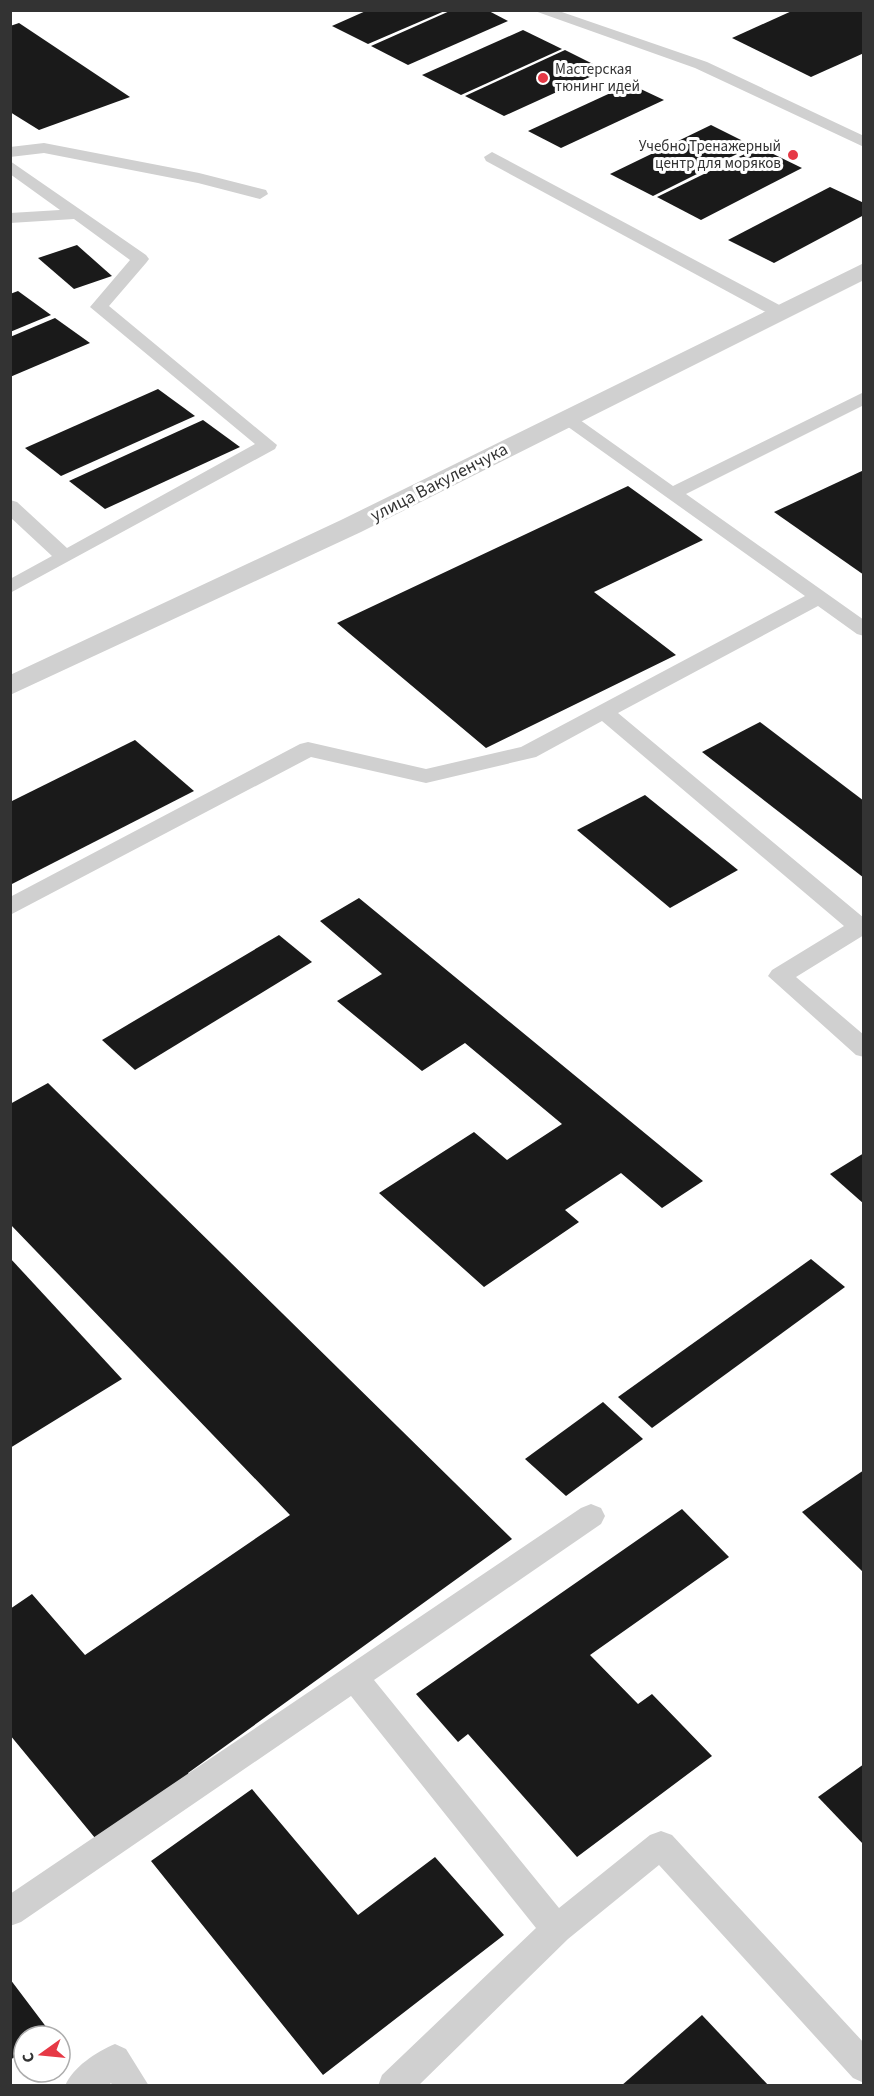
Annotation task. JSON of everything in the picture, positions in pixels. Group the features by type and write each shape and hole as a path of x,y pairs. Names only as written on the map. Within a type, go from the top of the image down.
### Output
{"street":[{"name":"улица Вакуленчука","path":"10,686 351,526 864,270"}],"lane":[{"path":"539,10 701,65 864,142"},
{"path":"10,152 44,148 199,178 260,194"},
{"path":"492,157 779,312"},
{"path":"10,166 140,259 99,307 268,445 10,587"},
{"path":"10,218 78,214"},
{"path":"672,494 864,397"},
{"path":"566,419 864,630"},
{"path":"10,506 65,557"},
{"path":"10,907 308,749 426,776 528,752 819,597"},
{"path":"604,712 860,927 780,976 864,1049"},
{"path":"10,1912 591,1516"},
{"path":"354,1677 557,1929"},
{"path":"394,2085 557,1929 662,1845 864,2067"},
{"path":"81,2085 115,2060 133,2085"}],"building":[{"path":"368,10 447,10 368,44 332,26"},
{"path":"452,10 487,10 508,21 408,65 371,46"},
{"path":"794,10 864,10 864,53 811,77 732,38"},
{"path":"19,23 130,97 39,130 10,112 10,26"},
{"path":"523,30 562,49 461,95 422,75"},
{"path":"565,50 605,70 504,116 465,96"},
{"path":"630,84 664,100 561,148 528,131"},
{"path":"711,125 753,146 653,196 610,174"},
{"path":"759,147 802,168 701,220 657,197"},
{"path":"830,187 864,203 864,215 774,263 728,240"},
{"path":"77,245 112,276 74,289 38,258"},
{"path":"18,291 51,315 10,332 10,294"},
{"path":"55,318 90,343 10,377 10,337"},
{"path":"158,389 195,416 61,476 25,448"},
{"path":"203,420 240,447 105,509 69,481"},
{"path":"864,470 864,575 774,512"},
{"path":"628,486 703,540 594,592 676,655 486,748 337,623"},
{"path":"760,722 864,801 864,878 702,752"},
{"path":"135,740 194,791 10,885 10,802"},
{"path":"645,795 738,870 670,908 577,830"},
{"path":"359,898 703,1181 662,1208 621,1173 565,1210 579,1222 484,1287 379,1193 474,1132 507,1160 562,1124 465,1043 422,1071 337,1001 382,974 320,921"},
{"path":"279,935 312,962 135,1070 102,1040"},
{"path":"48,1083 512,1539 188,1773 191,1778 100,1844 10,1735 10,1609 32,1594 85,1655 290,1515 10,1224 10,1104"},
{"path":"864,1153 864,1204 830,1174"},
{"path":"10,1258 122,1379 10,1448"},
{"path":"811,1259 845,1287 652,1428 618,1397"},
{"path":"603,1402 643,1439 566,1496 525,1459"},
{"path":"864,1470 864,1573 802,1512"},
{"path":"682,1509 729,1557 590,1655 638,1704 652,1694 712,1756 577,1857 468,1734 458,1742 416,1694"},
{"path":"864,1764 864,1845 818,1797"},
{"path":"252,1789 358,1915 435,1857 504,1935 323,2075 151,1861"},
{"path":"10,1979 44,2024 12,2024 12,2059 10,2060"},
{"path":"702,2015 769,2086 621,2086"}],"place":[{"name":"Мастерская тюнинг идей","path":"543,78"},
{"name":"Учебно Тренажерный центр для моряков","path":"793,155"}]}
